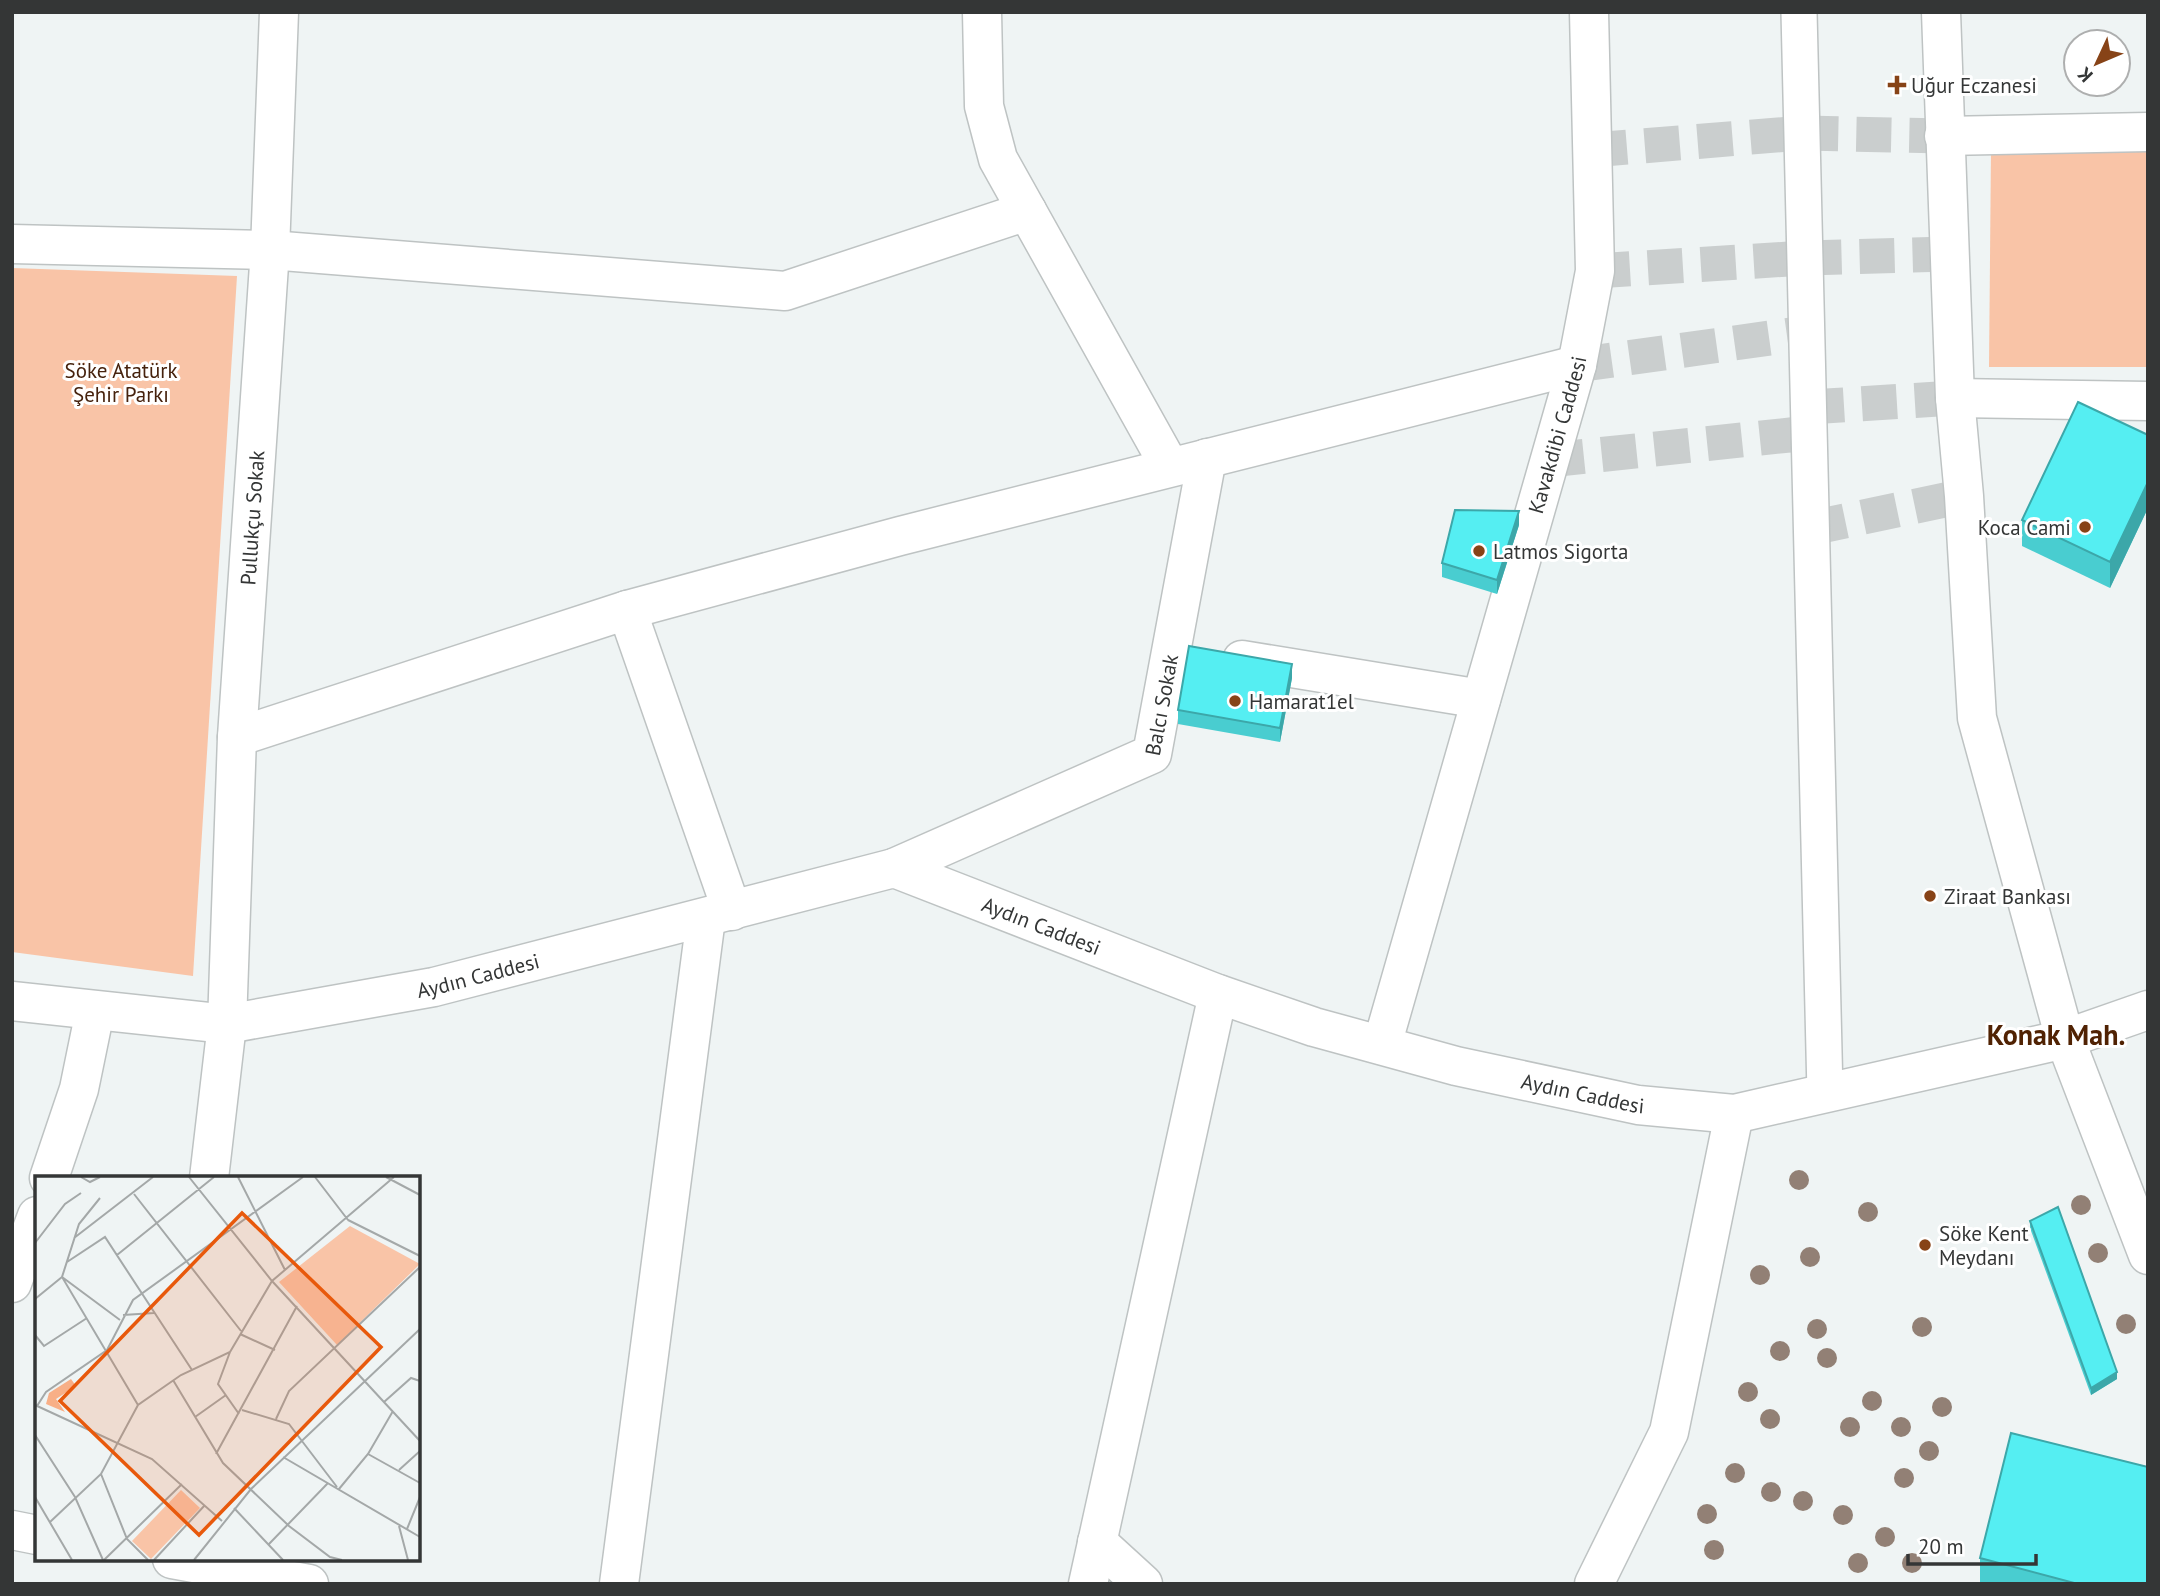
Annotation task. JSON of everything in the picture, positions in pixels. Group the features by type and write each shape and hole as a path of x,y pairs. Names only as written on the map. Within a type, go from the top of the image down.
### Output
{"street":[{"name":"Pullukçu Sokak","path":"209,1176 227,1024 237,737 270,250 279,12"},
{"path":"982,12 984,106 998,159 1170,467"},
{"name":"Kavakdibi Caddesi","path":"1382,1045 1577,365 1595,271 1589,12"},
{"path":"1799,12 1825,1093"},
{"path":"1941,12 1955,398 1964,496 1977,718 2065,1039 2148,1255"},
{"path":"1944,136 2148,132"},
{"path":"12,244 270,250 785,291 1027,211"},
{"path":"237,737 626,610 1170,467 1577,365"},
{"path":"1955,398 2148,401"},
{"name":"Balcı Sokak","path":"894,869 1152,754 1195,652 1207,458"},
{"path":"618,1584 719,914 626,610"},
{"path":"1195,652 1481,699"},
{"name":"Aydın Caddesi","path":"12,1001 227,1024 434,987 894,869 1218,994 1314,1027 1456,1066 1638,1105 1734,1114 2065,1039 2148,1010"},
{"path":"1088,1584 1218,994"},
{"path":"50,1176 79,1089 94,1011"},
{"path":"1594,1584 1669,1432 1734,1114"},
{"path":"12,1283 35,1221"},
{"path":"12,1530 35,1535"},
{"path":"1097,1542 1143,1584"},
{"path":"160,1584 163,1561"},
{"path":"183,1561 309,1584"}],"green space":[{"path":"2148,149 2148,367 1989,367 1991,150"},
{"name":"Söke Atatürk Şehir Parkı","path":"12,268 237,276 193,976 12,952"}],"building":[{"name":"Koca Cami","path":"2078,402 2148,435 2148,482 2110,562 2022,520"},
{"name":"Latmos Sigorta","path":"1455,510 1519,511 1497,580 1442,563"},
{"name":"Hamarat1el","path":"1189,646 1292,664 1280,728 1178,710"},
{"path":"2058,1207 2117,1372 2091,1388 2030,1221"},
{"path":"2011,1433 2148,1467 2148,1584 2078,1584 1980,1558"}],"tunnel":[{"path":"1592,150 1802,133 1944,136"},
{"path":"1595,271 1805,258 1949,254"},
{"path":"1577,365 1806,333"},
{"path":"1809,407 1955,398"},
{"path":"1549,460 1809,433"},
{"path":"1811,528 1964,496"}],"place":[{"name":"Uğur Eczanesi","path":"1897,85"},
{"name":"Koca Cami","path":"2085,527"},
{"name":"Latmos Sigorta","path":"1479,551"},
{"name":"Hamarat1el","path":"1235,701"},
{"name":"Ziraat Bankası","path":"1930,896"},
{"name":"Söke Kent Meydanı","path":"1925,1245"}],"district":[{"name":"Konak Mah.","path":"2056,1034"}]}
